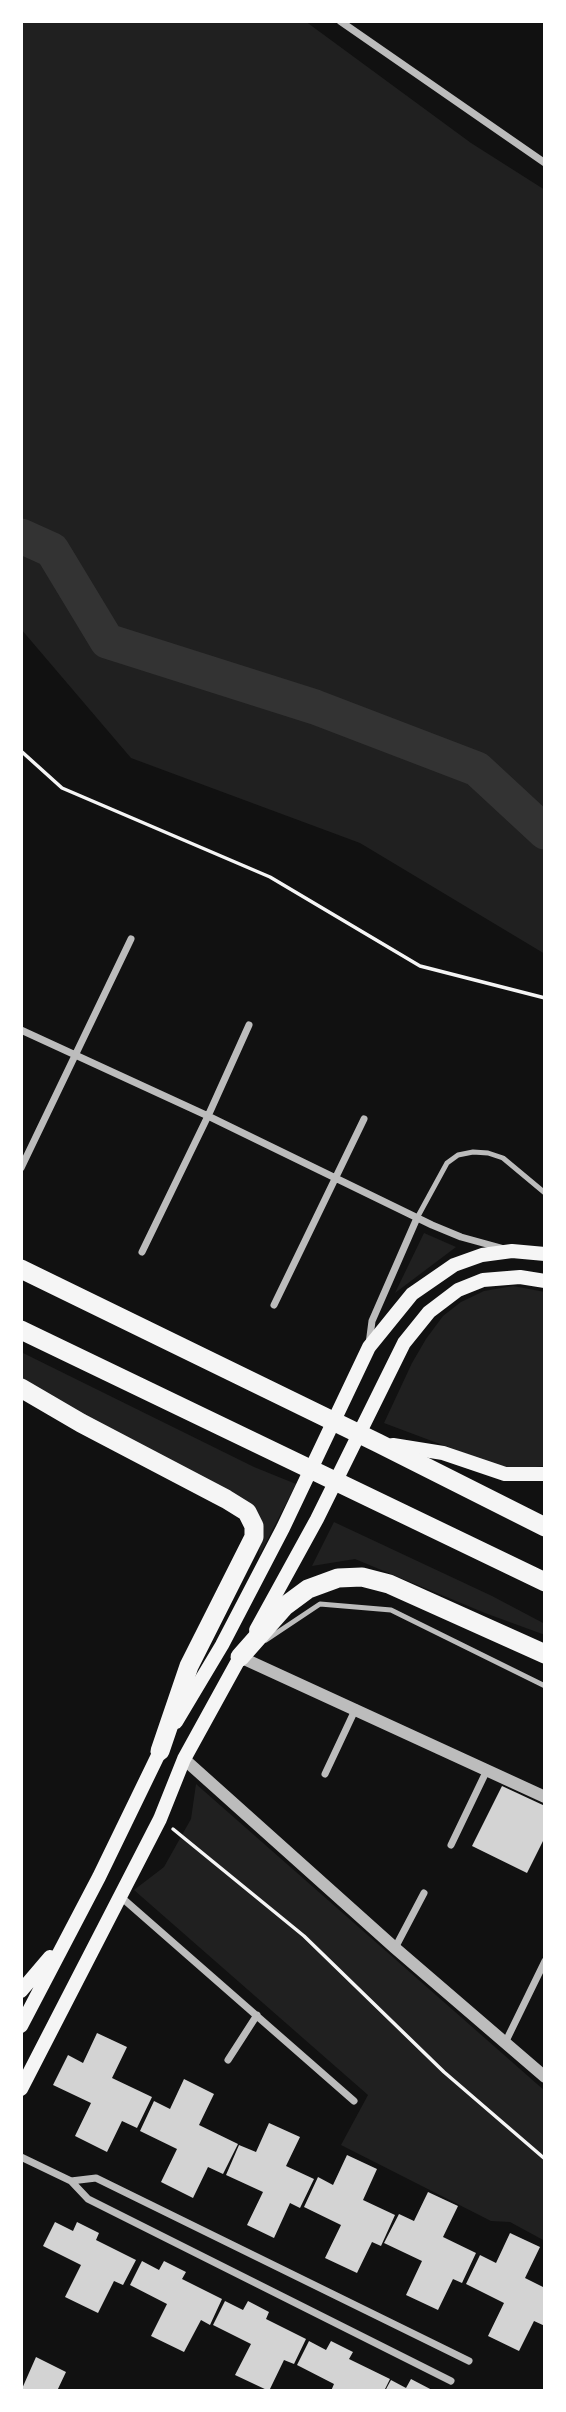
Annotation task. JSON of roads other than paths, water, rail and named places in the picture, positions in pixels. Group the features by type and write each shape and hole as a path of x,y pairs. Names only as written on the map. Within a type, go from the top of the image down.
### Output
{"highway":[{"path":"21,1269 545,1527"},
{"path":"21,1330 545,1582"},
{"path":"21,1388 81,1423 226,1499 247,1512 254,1526 254,1537 189,1666 160,1751"},
{"path":"240,1657 285,1606 308,1589 338,1578 362,1577 389,1584 545,1654"}],"main road":[{"path":"21,2026 99,1877 160,1751 222,1645 283,1528 369,1347 412,1294 454,1265 482,1255 512,1251 545,1254"},
{"path":"21,2089 160,1819 184,1759 317,1518 404,1343 429,1312 458,1290 483,1280 502,1277 545,1281"},
{"path":"378,1443 443,1453 505,1474 545,1474"},
{"path":"21,1991 64,1940"}],"street":[{"path":"340,21 545,163"},
{"path":"21,1168 131,939"},
{"path":"142,1252 249,1025"},
{"path":"21,1030 208,1116 417,1218 461,1237 512,1251"},
{"path":"274,1305 363,1119"},
{"path":"369,1347 372,1321 417,1218"},
{"path":"240,1657 357,1707 545,1797"},
{"path":"324,1774 357,1707"},
{"path":"184,1759 395,1948 545,2077"},
{"path":"451,1845 487,1770"},
{"path":"395,1948 424,1893"},
{"path":"120,1896 354,2101"},
{"path":"505,2043 545,1961"},
{"path":"228,2060 257,2015"},
{"path":"21,2157 71,2182 89,2199 451,2381"},
{"path":"71,2182 96,2178 469,2361"}],"lane":[{"path":"417,1218 447,1163 458,1155 472,1152 503,1158 545,1193"},
{"path":"240,1657 320,1604 391,1610 545,1686"}],"waterway":[{"path":"21,536 52,550 107,641 315,707 477,769 545,832"}]}
